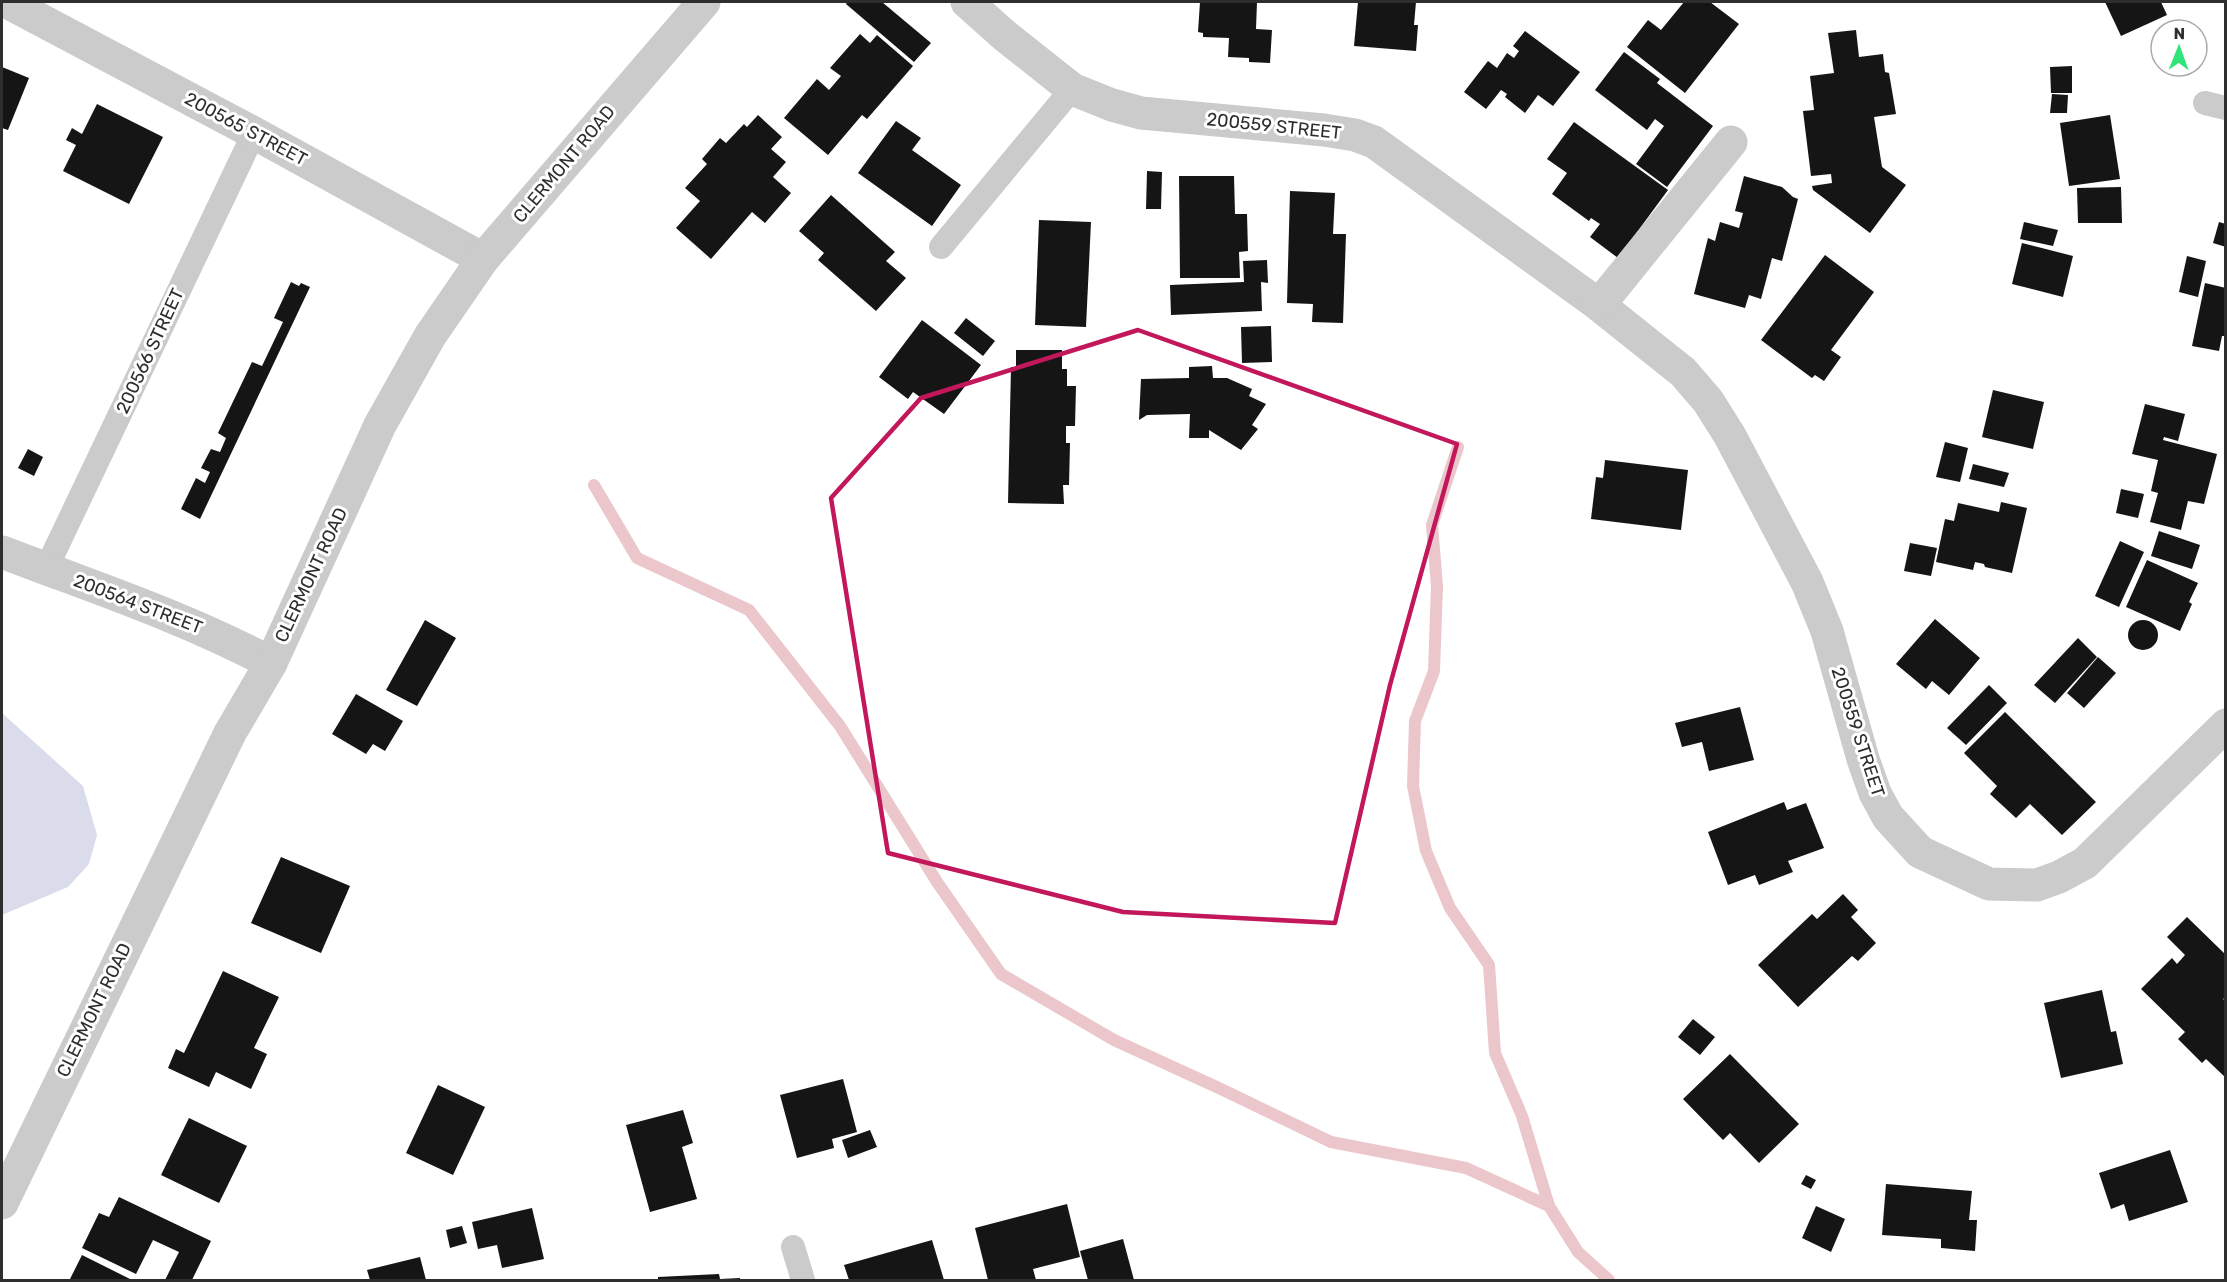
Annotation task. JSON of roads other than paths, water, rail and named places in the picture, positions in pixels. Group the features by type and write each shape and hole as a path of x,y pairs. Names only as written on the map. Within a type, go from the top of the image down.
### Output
{"street":[{"name":"200565 STREET","path":"7,2 254,133 483,260"},
{"name":"CLERMONT ROAD","path":"2,1203 230,733 271,663 380,425 430,336 483,260 704,2"},
{"name":"200559 STREET","path":"967,2 1004,35 1072,89 1112,105 1141,113 1324,130 1355,135 1374,142 1599,304 1683,372 1707,401 1730,436 1807,582 1827,631 1863,759 1875,793 1888,818 1920,852 1989,884 2037,885 2059,877 2085,863 2226,725"},
{"path":"1599,304 1731,142"},
{"name":"200564 STREET","path":"2,552 120,598 169,614 271,663"}],"lane":[{"path":"941,247 1072,89"},
{"name":"200566 STREET","path":"46,569 254,133"},
{"path":"793,1247 802,1281"}],"waterway":[{"path":"1458,447 1432,525 1437,586 1434,671 1415,721 1413,786 1426,851 1450,908 1489,965 1495,1053 1522,1116 1549,1206"},
{"path":"594,485 637,558 749,610 840,726 937,882 1001,974 1114,1040 1331,1142 1466,1168 1549,1206 1578,1252 1609,1280"}]}
